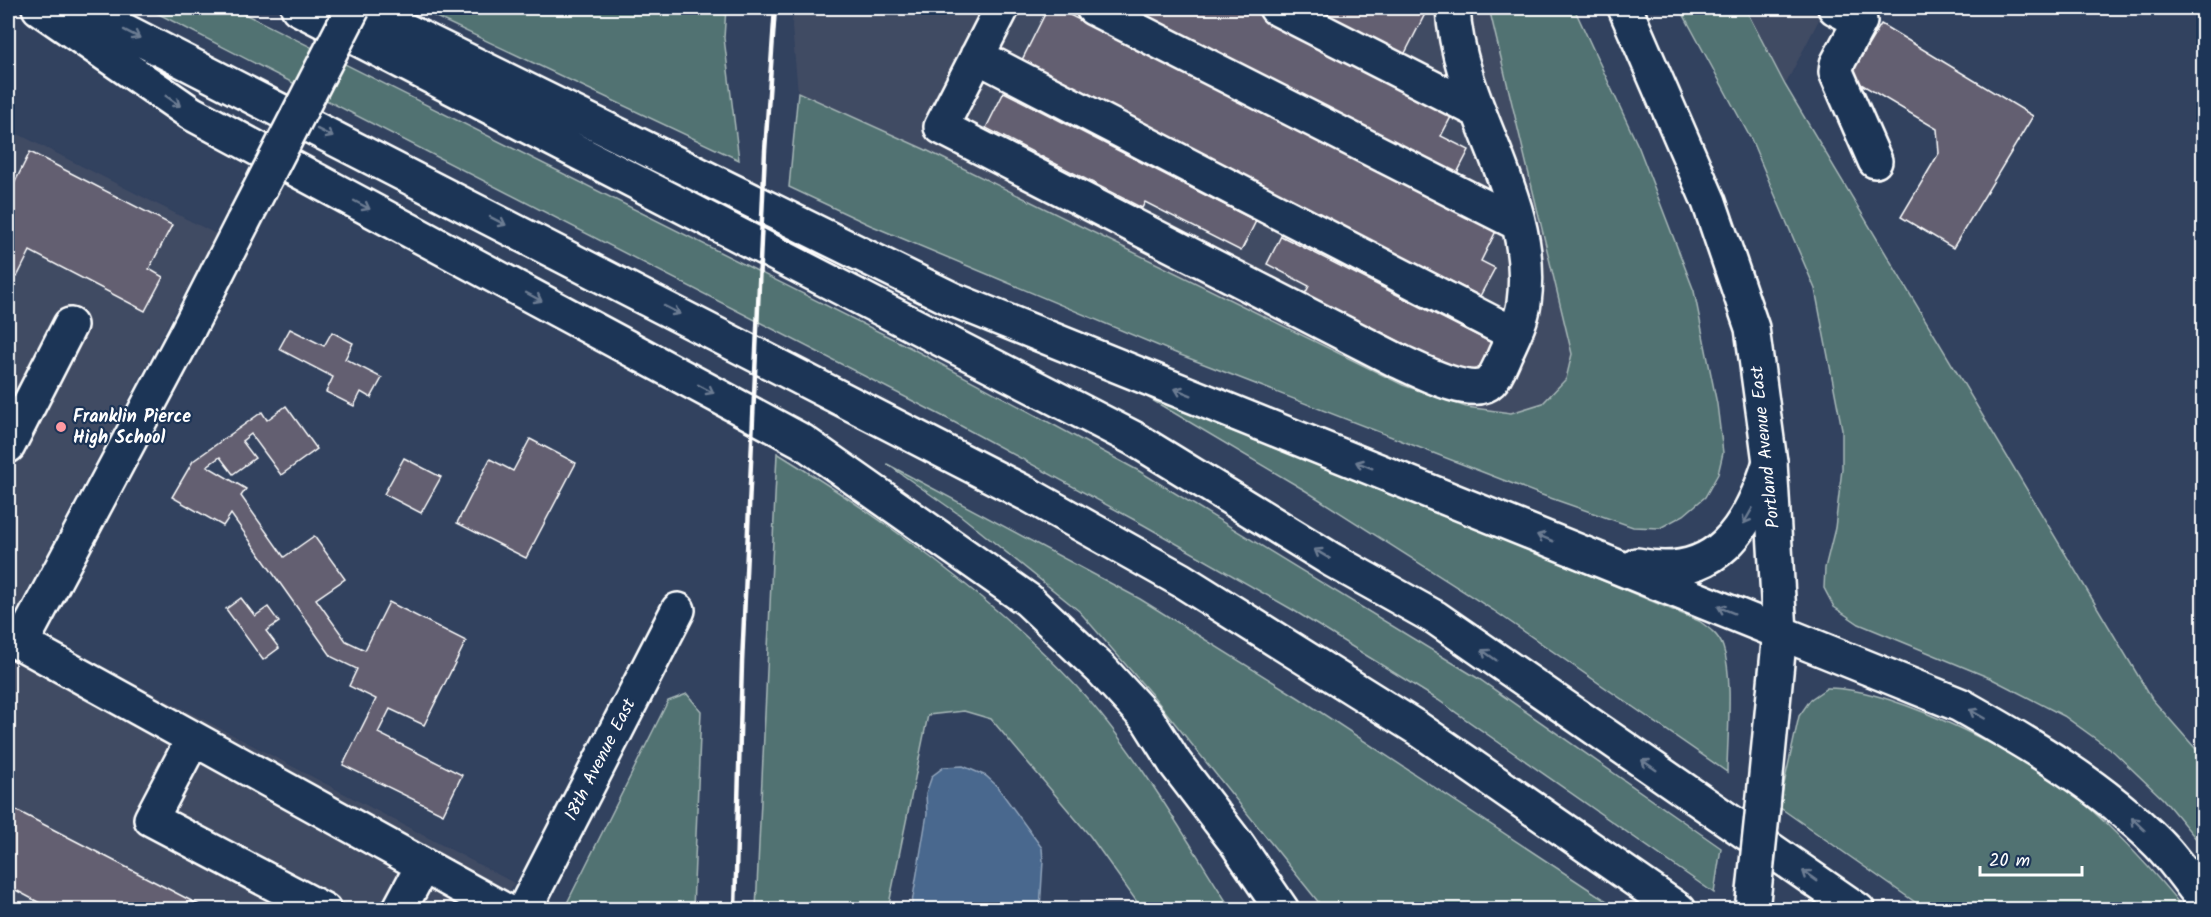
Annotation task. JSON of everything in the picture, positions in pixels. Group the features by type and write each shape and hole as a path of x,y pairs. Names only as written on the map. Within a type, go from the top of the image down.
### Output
{"main road":[{"path":"39,8 191,113 802,441 1028,600 1101,670 1148,720 1175,763 1237,844 1281,909"},
{"path":"80,8 1020,491 1181,580 1417,728 1679,909"},
{"path":"298,8 1132,438 1332,560 1436,618 1858,909"},
{"path":"353,8 185,336 14,640 504,909"},
{"path":"360,8 952,299 1960,705 2051,757 2127,813 2160,845 2204,900"},
{"path":"1002,8 941,127 1431,376 1464,387 1481,387 1490,382 1514,333 1524,304 1526,274 1517,224 1503,170 1476,110 1457,43 1453,8"},
{"path":"1093,8 1517,224"},
{"path":"1276,8 1476,110"},
{"name":"Portland Avenue East","path":"1625,8 1709,202 1752,328 1770,462 1780,632 1752,909"},
{"path":"1834,8 1860,21 1837,64 1836,72 1875,161"},
{"path":"977,56 1514,333"},
{"path":"8,446 70,325"},
{"path":"1583,553 1647,567 1672,569 1710,557 1726,545 1743,524 1759,497 1770,462"},
{"name":"18th Avenue East","path":"524,909 678,610"},
{"path":"193,740 151,819 324,909"},
{"path":"399,909 423,865"}],"shaded area":[{"path":"793,8 1489,8 1572,354 1566,379 1543,403 1511,413 1466,407 1403,385 924,149 798,92 792,27"},
{"path":"1745,8 1825,8 1785,85"},
{"name":"Franklin Pierce High School","path":"8,129 216,234 12,619 514,883 500,909 8,909"},
{"path":"963,766 986,776 996,785 1042,848 1040,909 911,909 927,814 926,793 932,776 944,767"}],"green space":[{"path":"147,8 233,8 911,348 1139,471 1479,679 1721,848 1714,893 1438,700 1293,610 1142,524 950,420"},
{"path":"417,8 726,8 724,38 739,160"},
{"path":"1489,8 1574,8 1639,148 1694,291 1717,404 1723,453 1718,474 1705,497 1684,515 1660,528 1633,527 1539,494 1178,354 870,225 789,187 798,92 924,149 1403,385 1466,407 1511,413 1543,403 1566,379 1572,354"},
{"path":"1680,8 1745,8 1785,85 2152,699 2203,757 2203,847 2163,799 2114,752 2064,716 1990,678 1859,624 1834,607 1824,588 1825,568 1835,528 1842,469 1842,429 1815,289 1751,139"},
{"path":"1137,391 1334,468 1699,621 1719,639 1726,660 1729,692 1727,772 1493,610 1306,491"},
{"path":"777,453 896,531 971,589 1043,652 1098,711 1139,765 1231,909 1142,909 1090,836 991,719 964,711 928,715 888,909 756,909"},
{"path":"887,464 1140,599 1299,698 1619,909 1324,909 1153,696 1079,611 960,515"},
{"path":"1827,688 1856,691 1926,713 2034,768 2064,788 2100,818 2138,856 2184,909 1925,909 1779,807 1799,716 1811,699"},
{"path":"687,694 701,711 693,909 564,909 668,701"}],"building":[{"path":"1048,8 1056,8 1496,231 1481,261 1495,268 1480,296 1021,62"},
{"path":"1121,8 1246,8 1453,113 1441,136 1469,150 1455,177"},
{"path":"1311,8 1428,8 1404,55"},
{"path":"1881,24 2033,116 1953,248 1901,217 1939,153 1937,129 1849,77"},
{"path":"1004,92 1256,221 1241,251 1145,202 1142,208 986,128"},
{"path":"30,152 172,225 149,269 163,277 145,311 30,251 17,277 8,272 8,196"},
{"path":"1281,236 1492,343 1473,379 1375,329 1372,336 1302,300 1309,286 1267,264"},
{"path":"290,329 324,346 332,332 353,343 345,359 382,378 371,398 361,392 354,406 326,392 333,377 279,349"},
{"path":"286,406 317,449 281,475 251,434 242,441 255,458 233,474 220,457 207,466 246,489 241,496 284,557 314,536 345,579 316,599 346,641 365,650 389,602 466,641 424,725 390,709 378,733 462,775 443,814 343,765 376,699 349,686 357,669 332,657 231,514 223,526 172,497 193,461 262,412 267,420"},
{"path":"530,439 576,463 526,558 457,523 490,459 513,471"},
{"path":"404,458 441,477 421,513 384,494"},
{"path":"241,598 255,616 268,607 279,622 266,631 279,648 263,660 226,609"},
{"path":"8,806 209,910 53,910 8,886"}],"railway":[{"path":"735,910 742,663 765,151 775,8"}],"place":[{"name":"Franklin Pierce High School","path":"61,427"}]}
